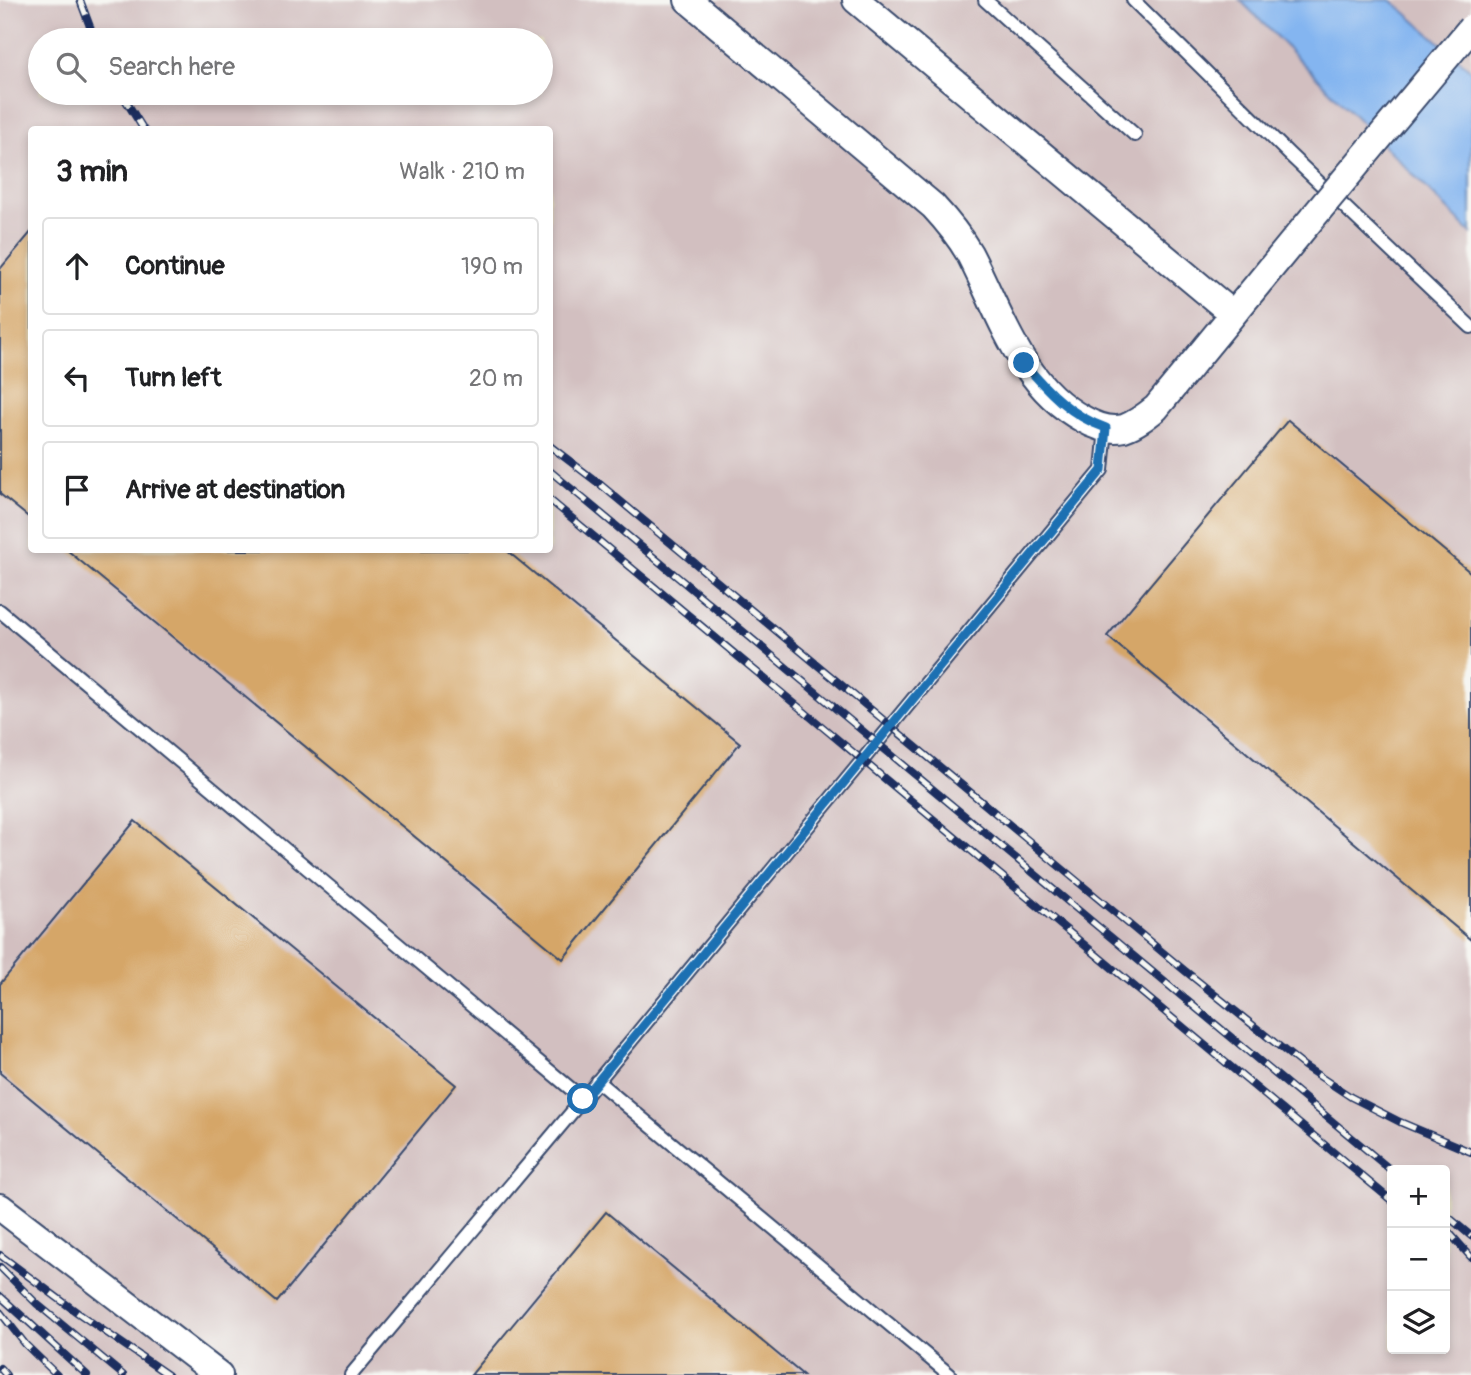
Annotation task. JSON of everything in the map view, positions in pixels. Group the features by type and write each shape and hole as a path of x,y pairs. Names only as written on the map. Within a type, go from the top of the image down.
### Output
{"street":[{"path":"688,0 933,206 953,228 968,253 1024,363 1037,380 1075,415 1106,428 1122,428 1139,421 1156,408 1471,28"},
{"path":"856,0 1234,314"},
{"path":"0,1207 219,1375"}],"lane":[{"path":"985,0 1135,135"},
{"path":"1133,0 1289,154 1471,327"},
{"path":"351,1375 583,1099 1102,470 1106,428"},
{"path":"0,611 583,1099"},
{"path":"597,1081 950,1375"}],"shaded area":[{"path":"0,0 1471,0 1471,1375 0,1375"}],"water":[{"path":"1240,0 1391,0 1471,70 1471,233"}],"building":[{"path":"28,236 28,517 0,494 0,269"},
{"path":"1288,420 1471,573 1471,940 1107,636"},
{"path":"71,553 510,553 740,743 563,959"},
{"path":"135,821 456,1085 277,1302 0,1073 0,984"},
{"path":"606,1212 803,1375 471,1375"}],"railway":[{"path":"80,0 90,28"},
{"path":"128,105 142,126"},
{"path":"553,448 601,485 1184,970 1304,1066 1351,1097 1400,1122 1471,1152"},
{"path":"553,473 1387,1167"},
{"path":"553,502 1387,1197"},
{"path":"1450,1218 1471,1236"},
{"path":"1450,1234 1471,1257"},
{"path":"0,1255 168,1375"},
{"path":"0,1267 37,1304 123,1375"},
{"path":"0,1296 87,1375"},
{"path":"0,1312 26,1345 57,1375"},
{"path":"0,1368 6,1375"}],"route":[{"path":"583,1099 1102,470 1106,428 1075,415 1037,380 1024,363"}]}
